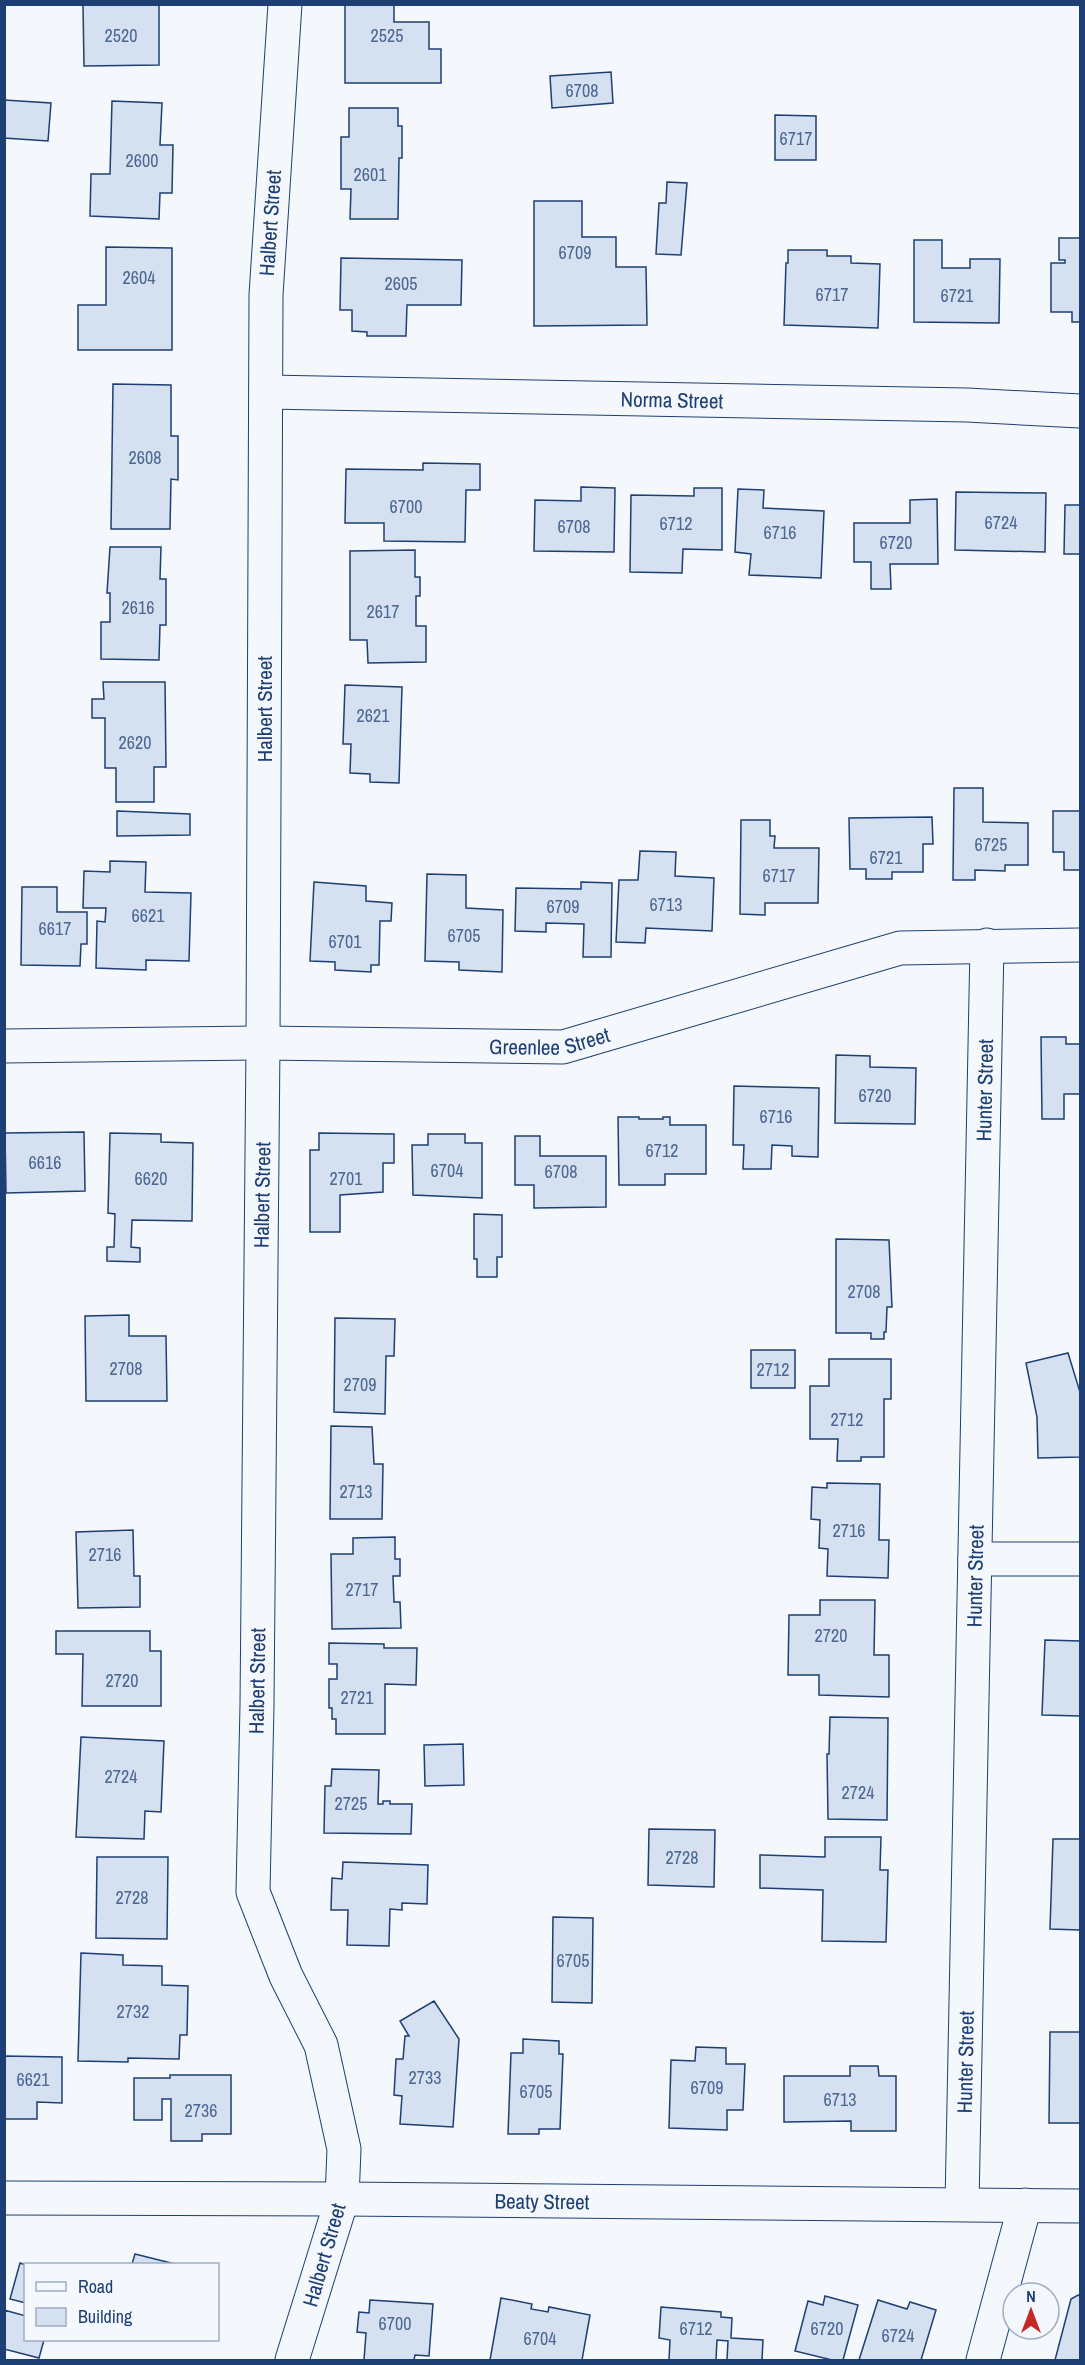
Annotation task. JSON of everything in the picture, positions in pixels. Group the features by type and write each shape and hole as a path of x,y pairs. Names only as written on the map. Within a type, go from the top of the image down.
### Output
{"street":[{"name":"Halbert Street","path":"285,4 266,295 263,1044 253,1892 286,1976 321,2045 344,2149 342,2199 292,2361"},
{"name":"Norma Street","path":"266,392 967,405 1080,411"},
{"name":"Hunter Street","path":"962,2204 987,945"},
{"name":"Greenlee Street","path":"4,1046 263,1044 563,1047 900,948 1080,945"},
{"path":"975,1559 1080,1559"},
{"name":"Beaty Street","path":"4,2198 1080,2206"},
{"path":"983,2361 1025,2205"}],"building":[{"path":"4,4 159,4 159,65 84,66 83,5"},
{"path":"345,4 394,4 394,22 429,22 429,49 441,49 441,83 345,83"},
{"path":"611,72 613,103 552,108 550,76"},
{"path":"4,100 51,103 48,141 4,138"},
{"path":"112,101 162,103 160,145 173,145 172,193 160,193 159,219 90,216 91,174 110,174"},
{"path":"349,108 398,108 398,126 402,126 402,158 399,158 398,219 350,219 351,189 341,189 341,137 349,137"},
{"path":"775,115 816,116 816,160 775,160"},
{"path":"667,182 687,183 681,255 656,254 659,203 666,203"},
{"path":"534,201 582,201 582,237 616,237 616,267 646,267 647,325 534,326"},
{"path":"1059,238 1080,238 1080,322 1072,322 1072,312 1051,312 1051,263 1065,263 1065,260 1059,260"},
{"path":"914,240 942,240 942,268 970,268 970,259 1000,259 999,323 914,322"},
{"path":"106,247 172,248 172,350 78,350 78,305 106,305"},
{"path":"788,250 827,250 827,256 851,256 851,263 880,264 878,328 784,325"},
{"path":"341,258 462,260 461,305 407,305 406,336 367,336 367,332 352,331 352,310 340,310"},
{"path":"113,384 171,385 171,436 178,436 178,480 171,479 170,529 111,529"},
{"path":"423,463 480,464 480,490 466,490 465,542 384,541 384,523 345,523 346,469 423,470"},
{"path":"581,487 615,488 614,552 534,551 535,500 581,501"},
{"path":"694,488 722,488 722,550 683,549 682,573 630,572 631,495 694,496"},
{"path":"738,489 764,490 763,508 824,511 821,578 749,575 751,554 735,552"},
{"path":"956,492 1046,493 1045,552 955,550"},
{"path":"937,499 938,564 890,564 891,589 871,589 871,562 854,562 854,523 910,523 910,500"},
{"path":"1065,505 1080,505 1080,554 1064,554"},
{"path":"110,547 161,547 160,579 166,579 166,625 160,625 159,660 101,659 101,622 110,622 110,593 107,593"},
{"path":"415,550 415,577 420,577 420,596 416,596 416,626 426,626 426,662 368,663 367,640 350,640 350,551"},
{"path":"103,682 165,682 166,767 154,767 154,802 116,802 116,768 105,768 105,718 92,718 92,699 104,699"},
{"path":"345,685 402,687 399,783 370,782 370,774 350,773 351,744 343,744"},
{"path":"954,788 983,788 983,822 1028,823 1028,865 1005,865 1005,871 975,870 975,880 953,880"},
{"path":"117,811 190,814 190,835 117,836"},
{"path":"1053,811 1080,811 1080,870 1064,870 1064,852 1053,852"},
{"path":"932,817 933,844 923,844 923,872 892,872 892,879 866,879 866,869 850,869 849,818"},
{"path":"741,820 770,820 770,836 775,836 774,848 819,848 818,903 765,903 765,915 740,914"},
{"path":"640,851 676,852 675,876 714,878 712,931 646,928 645,943 616,942 619,880 638,880"},
{"path":"110,861 146,862 145,892 191,893 189,961 146,960 146,970 96,968 97,921 105,922 106,908 83,908 84,871 110,872"},
{"path":"427,874 466,875 466,908 503,910 502,972 459,970 459,962 425,961"},
{"path":"314,882 366,886 366,901 392,903 391,921 380,921 379,965 371,965 371,972 335,970 335,962 310,961"},
{"path":"581,882 612,883 611,957 583,957 584,924 546,923 546,932 515,931 516,888 581,889"},
{"path":"22,887 57,887 57,912 87,912 87,944 81,944 80,966 21,965"},
{"path":"1041,1037 1066,1037 1066,1044 1080,1044 1080,1094 1064,1094 1064,1119 1042,1119"},
{"path":"836,1055 870,1056 870,1067 916,1068 915,1124 835,1123"},
{"path":"734,1086 819,1088 818,1157 792,1156 792,1146 772,1145 771,1169 743,1169 744,1145 733,1145"},
{"path":"618,1117 663,1119 663,1117 670,1117 670,1125 706,1125 706,1174 665,1174 665,1185 619,1185"},
{"path":"84,1132 85,1191 6,1193 5,1133"},
{"path":"110,1133 161,1134 161,1142 193,1143 192,1221 132,1220 131,1247 140,1248 140,1262 107,1261 107,1247 114,1247 115,1214 108,1213"},
{"path":"319,1133 394,1134 394,1163 383,1163 383,1192 340,1195 340,1232 310,1232 310,1150 319,1150"},
{"path":"428,1134 465,1134 465,1143 482,1143 482,1198 413,1195 412,1145 428,1145"},
{"path":"515,1136 540,1136 540,1156 606,1156 606,1207 534,1208 534,1185 515,1185"},
{"path":"474,1214 502,1215 502,1257 497,1257 497,1277 477,1277 477,1259 474,1259"},
{"path":"836,1239 889,1240 892,1307 887,1307 884,1339 871,1339 871,1333 836,1333"},
{"path":"129,1315 129,1336 166,1336 167,1401 86,1401 85,1316"},
{"path":"335,1318 395,1319 394,1356 386,1356 385,1414 334,1412"},
{"path":"751,1350 795,1350 795,1388 751,1388"},
{"path":"1068,1353 1080,1392 1080,1457 1038,1458 1037,1417 1026,1363"},
{"path":"829,1359 891,1359 891,1399 884,1399 884,1457 861,1457 861,1461 837,1461 838,1439 810,1439 810,1386 829,1386"},
{"path":"331,1426 372,1427 374,1464 383,1464 382,1519 330,1519"},
{"path":"827,1483 880,1484 879,1540 889,1540 888,1578 827,1576 828,1549 819,1548 820,1520 811,1519 812,1487 827,1488"},
{"path":"133,1530 134,1576 140,1576 140,1607 78,1608 76,1532"},
{"path":"395,1537 395,1559 400,1559 400,1576 393,1576 394,1602 400,1602 401,1628 332,1629 331,1554 353,1554 353,1538"},
{"path":"820,1600 875,1600 874,1655 889,1655 889,1697 819,1695 819,1675 788,1675 789,1615 820,1615"},
{"path":"56,1631 150,1631 150,1651 161,1651 161,1706 82,1706 83,1654 56,1654"},
{"path":"1045,1640 1080,1641 1080,1716 1042,1715"},
{"path":"329,1643 384,1644 384,1648 417,1648 416,1685 385,1684 385,1734 336,1734 336,1719 332,1719 332,1708 329,1708 329,1679 337,1679 337,1664 329,1664"},
{"path":"830,1717 888,1718 887,1820 828,1819 827,1754 829,1754"},
{"path":"81,1737 164,1741 161,1812 145,1811 144,1839 76,1837"},
{"path":"463,1744 464,1785 425,1786 424,1745"},
{"path":"332,1769 379,1770 378,1804 390,1801 390,1804 412,1804 411,1834 324,1833 325,1786 331,1786"},
{"path":"649,1829 715,1830 714,1887 648,1885"},
{"path":"825,1837 881,1837 880,1870 888,1870 886,1942 822,1941 823,1890 760,1888 760,1855 825,1857"},
{"path":"1053,1839 1080,1839 1080,1930 1050,1929"},
{"path":"97,1857 168,1857 167,1939 96,1938"},
{"path":"343,1862 428,1865 427,1904 402,1903 402,1910 390,1909 389,1946 347,1945 348,1910 331,1910 332,1878 342,1879"},
{"path":"553,1917 593,1918 592,2003 552,2002"},
{"path":"81,1953 123,1955 123,1965 162,1966 162,1985 188,1986 187,2035 180,2035 179,2059 128,2058 128,2062 78,2061"},
{"path":"434,2001 459,2039 453,2127 400,2124 402,2096 394,2095 396,2059 403,2059 405,2036 409,2036 400,2021"},
{"path":"1050,2032 1080,2032 1080,2123 1049,2123"},
{"path":"523,2039 559,2041 559,2054 563,2054 560,2129 539,2129 539,2134 508,2134 511,2053 523,2053"},
{"path":"696,2047 726,2048 726,2064 745,2064 743,2110 727,2110 727,2130 669,2128 671,2060 695,2061"},
{"path":"4,2056 62,2057 62,2103 37,2102 37,2119 4,2119"},
{"path":"850,2066 878,2066 879,2076 896,2076 896,2131 851,2131 851,2121 784,2122 784,2076 850,2076"},
{"path":"170,2075 231,2075 231,2134 202,2134 202,2141 171,2141 171,2099 162,2099 162,2120 134,2120 134,2078 170,2078"},
{"path":"135,2254 171,2263 132,2263"},
{"path":"20,2263 24,2264 24,2302 10,2299"},
{"path":"825,2296 858,2305 843,2360 832,2360 795,2351 808,2301 823,2305"},
{"path":"1080,2296 1080,2360 1055,2360 1061,2341 1071,2299"},
{"path":"501,2298 532,2304 531,2309 548,2312 549,2307 590,2315 582,2360 490,2360"},
{"path":"370,2300 433,2304 429,2356 415,2355 414,2360 364,2360 366,2333 357,2332 359,2312 369,2313"},
{"path":"878,2300 907,2309 910,2302 936,2310 921,2360 859,2360"},
{"path":"661,2307 721,2312 721,2317 732,2318 731,2338 763,2340 762,2360 727,2360 728,2341 717,2340 716,2360 669,2360 670,2340 659,2338"},
{"path":"4,2310 24,2315 24,2341 44,2341 39,2358 4,2349"}]}
